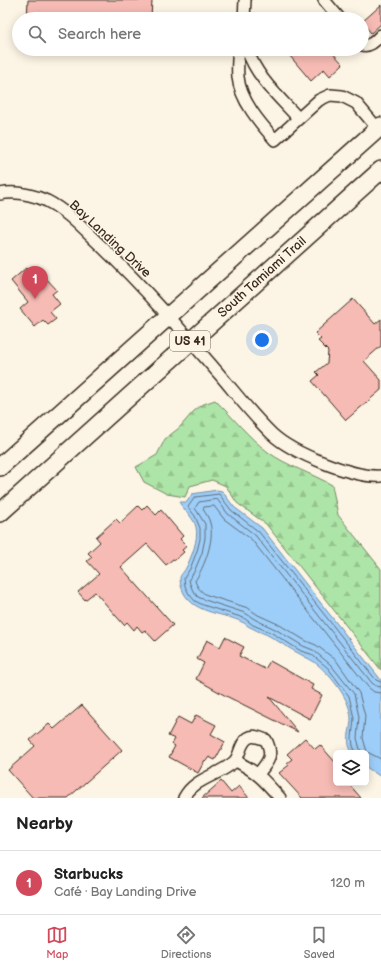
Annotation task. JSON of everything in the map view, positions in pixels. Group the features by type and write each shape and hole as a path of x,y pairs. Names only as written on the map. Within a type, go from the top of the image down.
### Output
{"main road":[{"name":"US 41","path":"0,467 380,127"},
{"name":"South Tamiami Trail","path":"0,513 381,170"}],"street":[{"path":"244,12 245,0"},
{"path":"324,0 334,12"},
{"path":"369,45 381,36"},
{"path":"238,56 238,78 242,92 248,106 257,120 274,140 320,100 330,95 342,96 356,103 380,127"},
{"path":"250,56 259,74 298,118"},
{"name":"Bay Landing Drive","path":"0,194 26,194 38,198 48,202 73,220 120,264 273,435 300,453 347,471 371,476 381,476"},
{"path":"184,798 188,791 199,782 236,761 244,741 250,737 256,736 266,740 271,756 258,774"},
{"path":"236,761 251,768 280,798"}],"green space":[{"path":"215,400 254,440 268,452 275,457 332,485 338,515 381,569 381,670 266,524 237,503 226,486 212,480 190,486 185,497 167,494 144,482 136,467 157,455 165,439 179,428 201,405"}],"water":[{"path":"217,490 222,491 234,507 262,528 381,680 381,777 369,769 369,750 350,749 348,741 351,718 347,703 334,682 316,663 269,636 235,619 204,610 196,606 184,593 180,577 192,554 197,532 193,520 179,502 187,502 192,494"}],"building":[{"path":"28,0 152,0 151,12 27,12"},
{"path":"381,5 381,24 371,33 369,31 369,16"},
{"path":"290,56 336,56 343,64 330,76 324,69 311,81"},
{"path":"26,268 37,280 43,275 57,290 52,294 60,304 50,312 56,319 48,325 43,320 35,327 20,309 28,302 11,281"},
{"path":"353,299 375,324 381,319 381,346 364,361 381,380 381,390 346,420 312,381 319,375 316,372 327,363 328,351 318,341 321,339 315,333"},
{"path":"147,505 156,515 161,510 183,536 180,539 187,546 182,550 184,552 175,560 173,559 166,565 147,544 121,567 173,625 155,641 145,630 142,632 137,626 134,630 127,622 124,625 95,592 85,600 78,592 99,574 87,561 92,557 88,553 100,542 96,537 116,519 120,523 138,506 142,510"},
{"path":"225,637 244,647 239,656 265,669 270,661 313,685 311,689 322,695 310,719 269,697 298,732 226,696 196,679 204,663 197,659 207,640 220,647"},
{"path":"82,705 122,750 68,798 33,798 8,770 35,746 30,740 49,724 54,729"},
{"path":"196,715 216,725 211,734 225,742 215,760 209,757 206,761 205,760 198,773 169,757 175,746 172,744 175,739 168,736 178,717 191,724"},
{"path":"305,738 315,749 320,745 333,760 333,786 351,786 361,798 302,798 279,773 289,765 287,763 292,759 287,754"},
{"path":"221,781 231,793 239,786 249,798 202,798"}],"place":[{"name":"Starbucks","path":"35,299"}]}
